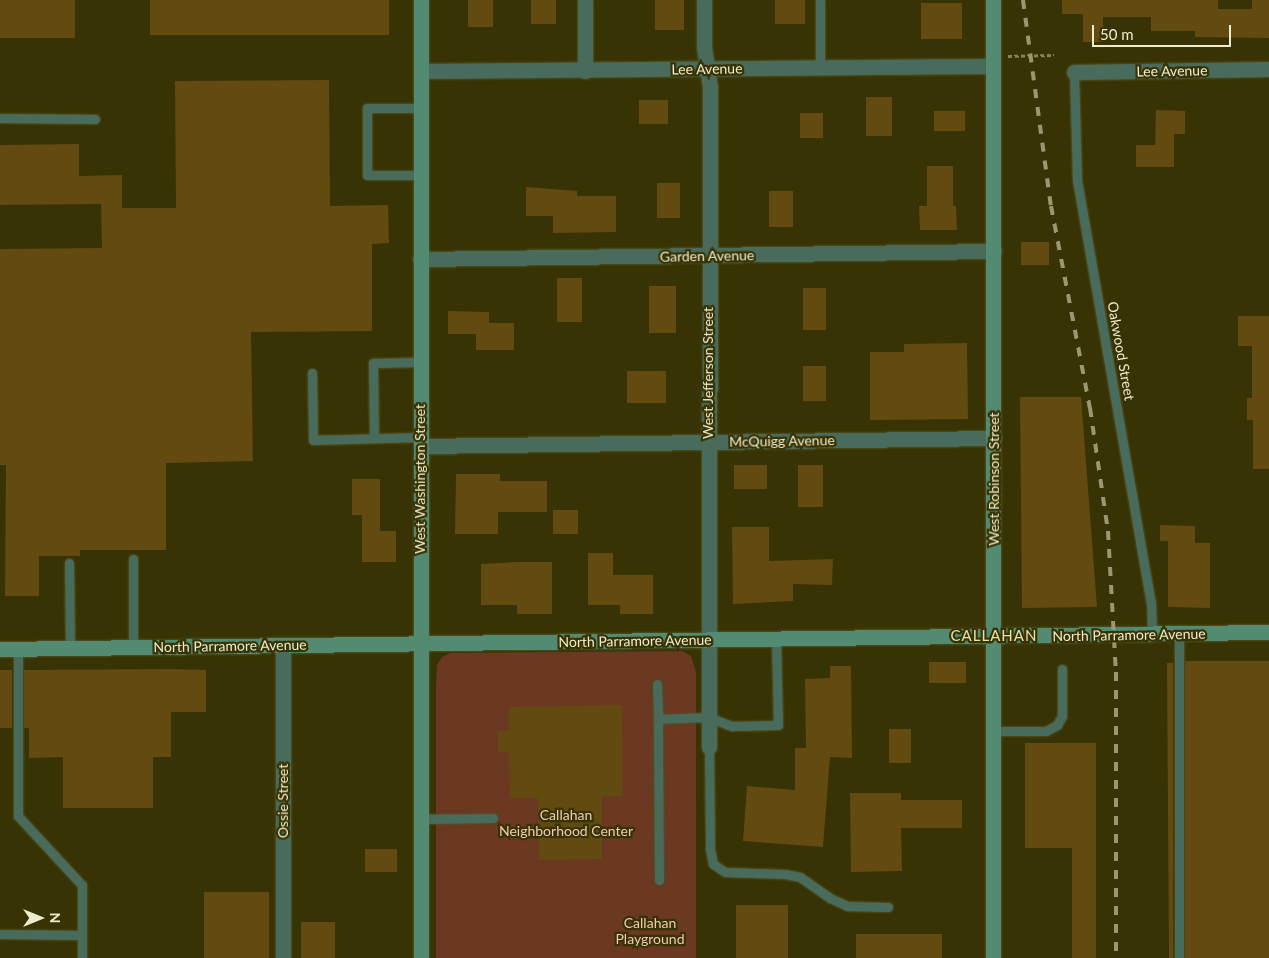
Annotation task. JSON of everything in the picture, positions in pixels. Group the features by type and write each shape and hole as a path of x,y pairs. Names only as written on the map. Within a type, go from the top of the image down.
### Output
{"street":[{"name":"West Washington Street","path":"421,0 421,958"},
{"path":"585,0 585,71"},
{"name":"West Jefferson Street","path":"704,0 707,69 710,87 707,443 708,747"},
{"name":"West Robinson Street","path":"993,0 993,958"},
{"name":"Lee Avenue","path":"421,72 993,66"},
{"name":"Lee Avenue","path":"1074,72 1269,70"},
{"name":"Garden Avenue","path":"420,259 708,257 994,251"},
{"name":"McQuigg Avenue","path":"420,442 707,443 994,438"},
{"name":"North Parramore Avenue","path":"0,649 1269,632"},
{"name":"Ossie Street","path":"283,645 283,958"}],"lane":[{"path":"820,0 820,68"},
{"name":"Oakwood Street","path":"1074,72 1076,180 1151,602 1152,634"},
{"path":"420,175 367,175 367,108 421,108"},
{"path":"0,118 95,119"},
{"path":"374,438 373,363 420,362"},
{"path":"312,373 313,440 374,438 420,442"},
{"path":"132,558 134,647"},
{"path":"69,563 70,648"},
{"path":"1179,634 1179,958"},
{"path":"658,718 708,717 732,726 778,725 776,639"},
{"path":"18,648 18,816 82,884 82,958"},
{"path":"993,731 1046,730 1057,725 1062,716 1062,670"},
{"path":"657,684 658,880"},
{"path":"708,747 710,848 714,864 725,872 785,874 800,877 830,898 847,906 888,907"},
{"path":"421,819 493,818"},
{"path":"0,934 82,935"}],"path":[{"path":"1009,56 1054,55"}],"green space":[{"name":"Callahan Neighborhood Center","path":"682,651 691,656 696,672 696,958 436,958 436,688 437,665 442,657 451,653"}],"building":[{"path":"0,0 75,0 75,38 0,38"},
{"path":"150,0 389,0 389,35 150,35"},
{"path":"468,0 493,0 493,27 468,27"},
{"path":"531,0 556,0 556,24 531,24"},
{"path":"655,0 684,0 684,30 655,30"},
{"path":"775,0 805,0 805,24 775,24"},
{"path":"1062,0 1218,0 1218,9 1252,9 1252,0 1269,0 1269,38 1195,37 1195,31 1151,31 1151,17 1103,17 1103,42 1083,42 1083,14 1062,14"},
{"path":"921,3 962,3 962,39 921,39"},
{"path":"329,80 330,206 388,205 389,243 372,244 372,331 251,332 253,461 166,463 166,550 80,550 80,556 39,556 39,596 5,596 6,465 0,465 0,249 102,248 101,204 0,205 0,145 79,144 79,176 122,175 122,208 176,208 175,81"},
{"path":"866,97 892,97 892,136 866,136"},
{"path":"639,100 668,100 668,124 639,124"},
{"path":"1156,110 1185,111 1185,134 1174,134 1174,167 1136,167 1136,145 1155,145"},
{"path":"934,111 965,111 965,131 934,131"},
{"path":"800,113 823,113 823,138 800,138"},
{"path":"927,166 953,166 953,206 956,206 957,230 920,230 919,206 927,206"},
{"path":"657,183 680,183 680,218 657,218"},
{"path":"526,187 577,191 577,196 616,196 616,232 553,233 553,216 526,216"},
{"path":"769,191 793,191 793,227 769,227"},
{"path":"1021,242 1049,242 1049,265 1021,265"},
{"path":"557,278 582,278 582,322 557,322"},
{"path":"649,286 676,286 676,333 649,333"},
{"path":"803,288 826,288 826,330 803,330"},
{"path":"448,311 489,312 489,323 514,323 514,350 476,350 476,334 448,334"},
{"path":"1238,316 1269,316 1269,469 1253,469 1253,420 1247,420 1247,398 1252,398 1252,346 1238,346"},
{"path":"967,343 968,419 870,420 870,352 904,352 904,344"},
{"path":"803,366 826,366 826,401 803,401"},
{"path":"627,371 666,371 666,403 627,403"},
{"path":"1020,397 1081,397 1097,607 1022,608"},
{"path":"734,465 767,465 767,489 734,489"},
{"path":"798,465 823,465 823,507 798,507"},
{"path":"456,474 500,474 500,481 547,481 547,512 498,512 498,534 455,534"},
{"path":"352,479 380,479 380,531 396,531 396,562 362,562 362,515 352,515"},
{"path":"553,510 578,510 578,534 553,534"},
{"path":"1160,525 1195,526 1195,543 1210,543 1210,608 1168,607 1168,541 1160,541"},
{"path":"732,527 769,527 769,561 833,559 832,585 793,584 793,601 733,604"},
{"path":"588,553 613,553 613,575 653,575 653,614 620,614 620,605 588,605"},
{"path":"552,562 552,614 517,614 517,605 481,605 481,564"},
{"path":"1185,661 1269,661 1269,958 1185,958"},
{"path":"929,662 966,662 966,683 929,683"},
{"path":"1167,663 1173,663 1173,958 1169,958"},
{"path":"830,666 851,666 852,758 830,757 823,847 743,841 747,786 795,790 795,748 806,748 805,679 830,678"},
{"path":"0,670 12,670 12,728 0,728"},
{"path":"24,670 206,670 206,712 171,712 171,757 153,757 153,808 63,808 63,757 29,758 29,728 24,728"},
{"name":"Callahan Neighborhood Center","path":"622,705 623,796 602,797 602,859 539,860 538,798 510,798 509,752 498,752 498,731 509,731 509,707"},
{"path":"889,729 911,729 911,763 889,763"},
{"path":"1025,743 1096,743 1096,958 1072,958 1072,848 1025,848"},
{"path":"850,793 901,793 901,800 962,800 962,828 901,828 902,871 851,872"},
{"path":"365,849 397,849 397,872 365,872"},
{"path":"204,892 269,892 269,958 204,958"},
{"path":"736,905 788,905 788,958 736,958"},
{"path":"301,922 335,922 335,958 301,958"},
{"path":"856,934 942,934 942,958 856,958"}],"railway":[{"path":"1023,0 1051,206 1090,408 1108,531 1116,672 1116,958"}],"district":[{"name":"CALLAHAN","path":"994,636"}],"park label":[{"name":"Callahan Playground","path":"650,932"}]}
